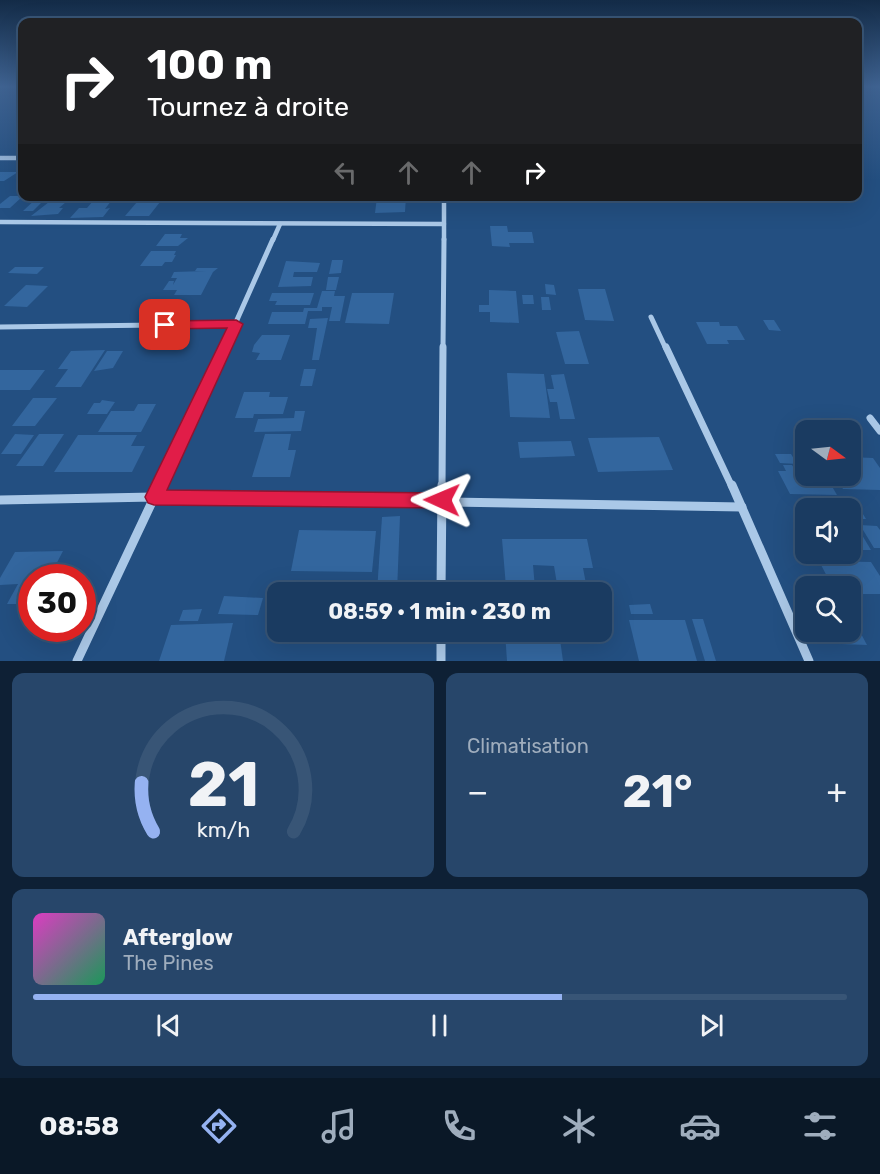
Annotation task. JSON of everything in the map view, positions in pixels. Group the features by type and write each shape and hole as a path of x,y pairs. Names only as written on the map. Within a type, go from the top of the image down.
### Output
{"street":[{"path":"0,158 18,158"},
{"path":"441,582 444,201"},
{"path":"0,222 444,224"},
{"path":"77,661 236,324 280,224"},
{"path":"651,317 742,507 809,661"},
{"path":"0,327 236,324"},
{"path":"870,418 880,432"},
{"path":"0,500 154,497 442,500 742,507"},
{"path":"441,642 441,661"}],"building":[{"path":"0,172 18,172 0,181"},
{"path":"10,196 18,196 18,201 10,208 0,208 0,204"},
{"path":"34,201 43,201 33,211 23,211"},
{"path":"93,201 111,201 105,209 110,208 103,217 70,218 79,208 87,208"},
{"path":"376,201 406,201 405,212 375,213"},
{"path":"49,202 66,202 59,208 63,208 58,214 31,216"},
{"path":"137,202 160,202 149,216 125,216"},
{"path":"490,226 507,226 508,232 532,232 534,243 509,243 510,247 492,246"},
{"path":"165,234 182,234 180,238 188,238 178,246 156,246"},
{"path":"151,251 176,251 174,255 176,255 172,262 165,262 162,266 140,266"},
{"path":"332,260 343,260 341,273 329,274"},
{"path":"286,261 320,263 317,272 294,272 293,277 313,277 311,286 278,287"},
{"path":"15,267 44,267 37,274 8,273"},
{"path":"197,268 218,268 213,272 201,295 174,295 177,290 163,290 169,281 174,281 173,285 177,278 171,278 174,272 206,271 195,271"},
{"path":"328,277 339,277 336,290 326,290"},
{"path":"545,284 554,285 556,295 546,294"},
{"path":"26,285 48,286 27,307 4,306"},
{"path":"578,289 605,289 614,321 585,320"},
{"path":"489,290 516,291 519,323 490,322 490,312 479,312 479,305 489,305"},
{"path":"322,291 335,291 334,296 345,296 340,321 329,321 332,307 322,307 322,311 308,311 305,324 268,324 272,312 303,312 304,308 317,308"},
{"path":"272,293 314,293 310,305 275,305 277,301 269,301"},
{"path":"352,293 394,293 389,324 345,323"},
{"path":"522,295 533,295 534,304 523,304"},
{"path":"541,297 549,297 551,310 542,310"},
{"path":"164,300 174,300 168,310 158,310"},
{"path":"328,318 319,360 312,360 317,328 308,328 310,319"},
{"path":"763,320 774,320 781,331 769,330"},
{"path":"696,322 719,322 720,326 737,326 745,340 727,340 729,344 707,344"},
{"path":"579,331 589,364 565,364 556,332"},
{"path":"262,335 290,335 281,360 256,360 260,353 252,352 254,345"},
{"path":"105,350 81,387 55,387 68,369 58,369 71,351"},
{"path":"107,351 123,351 113,368 94,371"},
{"path":"304,369 316,369 312,386 300,386"},
{"path":"0,370 45,370 30,390 0,390"},
{"path":"507,373 544,374 550,418 510,417"},
{"path":"564,374 575,419 560,419 557,402 550,402 547,389 554,389 551,375"},
{"path":"244,392 270,392 269,397 288,397 283,414 254,414 253,418 235,418"},
{"path":"33,398 57,398 35,426 12,426"},
{"path":"102,400 115,402 107,414 87,414 94,403 100,403"},
{"path":"138,404 156,404 141,432 98,432 111,411 134,411"},
{"path":"295,411 305,411 301,431 254,432 258,419 294,418"},
{"path":"15,434 34,435 21,454 1,454"},
{"path":"39,434 64,434 43,466 16,466"},
{"path":"265,434 291,434 288,450 296,450 290,477 252,477"},
{"path":"78,435 137,435 131,446 145,446 132,472 54,472"},
{"path":"659,437 673,470 598,472 588,438"},
{"path":"571,441 575,456 520,458 518,442"},
{"path":"775,454 791,454 795,461 795,464 780,463"},
{"path":"861,457 873,458 880,468 880,490 843,489 841,486 861,486"},
{"path":"783,465 792,465 795,470 795,486 832,486 837,495 790,494 778,471 786,471"},
{"path":"400,516 397,582 378,582 382,517"},
{"path":"861,525 877,526 880,530 880,548 874,548"},
{"path":"299,530 376,531 372,572 291,571"},
{"path":"861,533 871,550 861,550"},
{"path":"502,539 587,539 593,568 583,568 586,582 557,582 554,566 533,565 534,582 506,582"},
{"path":"63,551 56,564 18,564 18,584 0,585 0,578 15,552"},
{"path":"871,562 880,576 880,594 861,594 861,576 827,576 821,564"},
{"path":"18,584 18,604 7,604"},
{"path":"224,596 263,598 258,615 218,614"},
{"path":"650,604 653,614 631,614 629,605"},
{"path":"202,609 198,621 179,621 183,610"},
{"path":"692,619 703,619 716,661 705,661"},
{"path":"629,620 685,620 697,661 639,661"},
{"path":"233,623 224,661 159,661 171,625"},
{"path":"861,634 867,645 841,644 840,642 861,642"},
{"path":"506,642 560,642 563,661 507,661"}],"route":[{"path":"165,325 236,324 154,497 442,500"}]}
